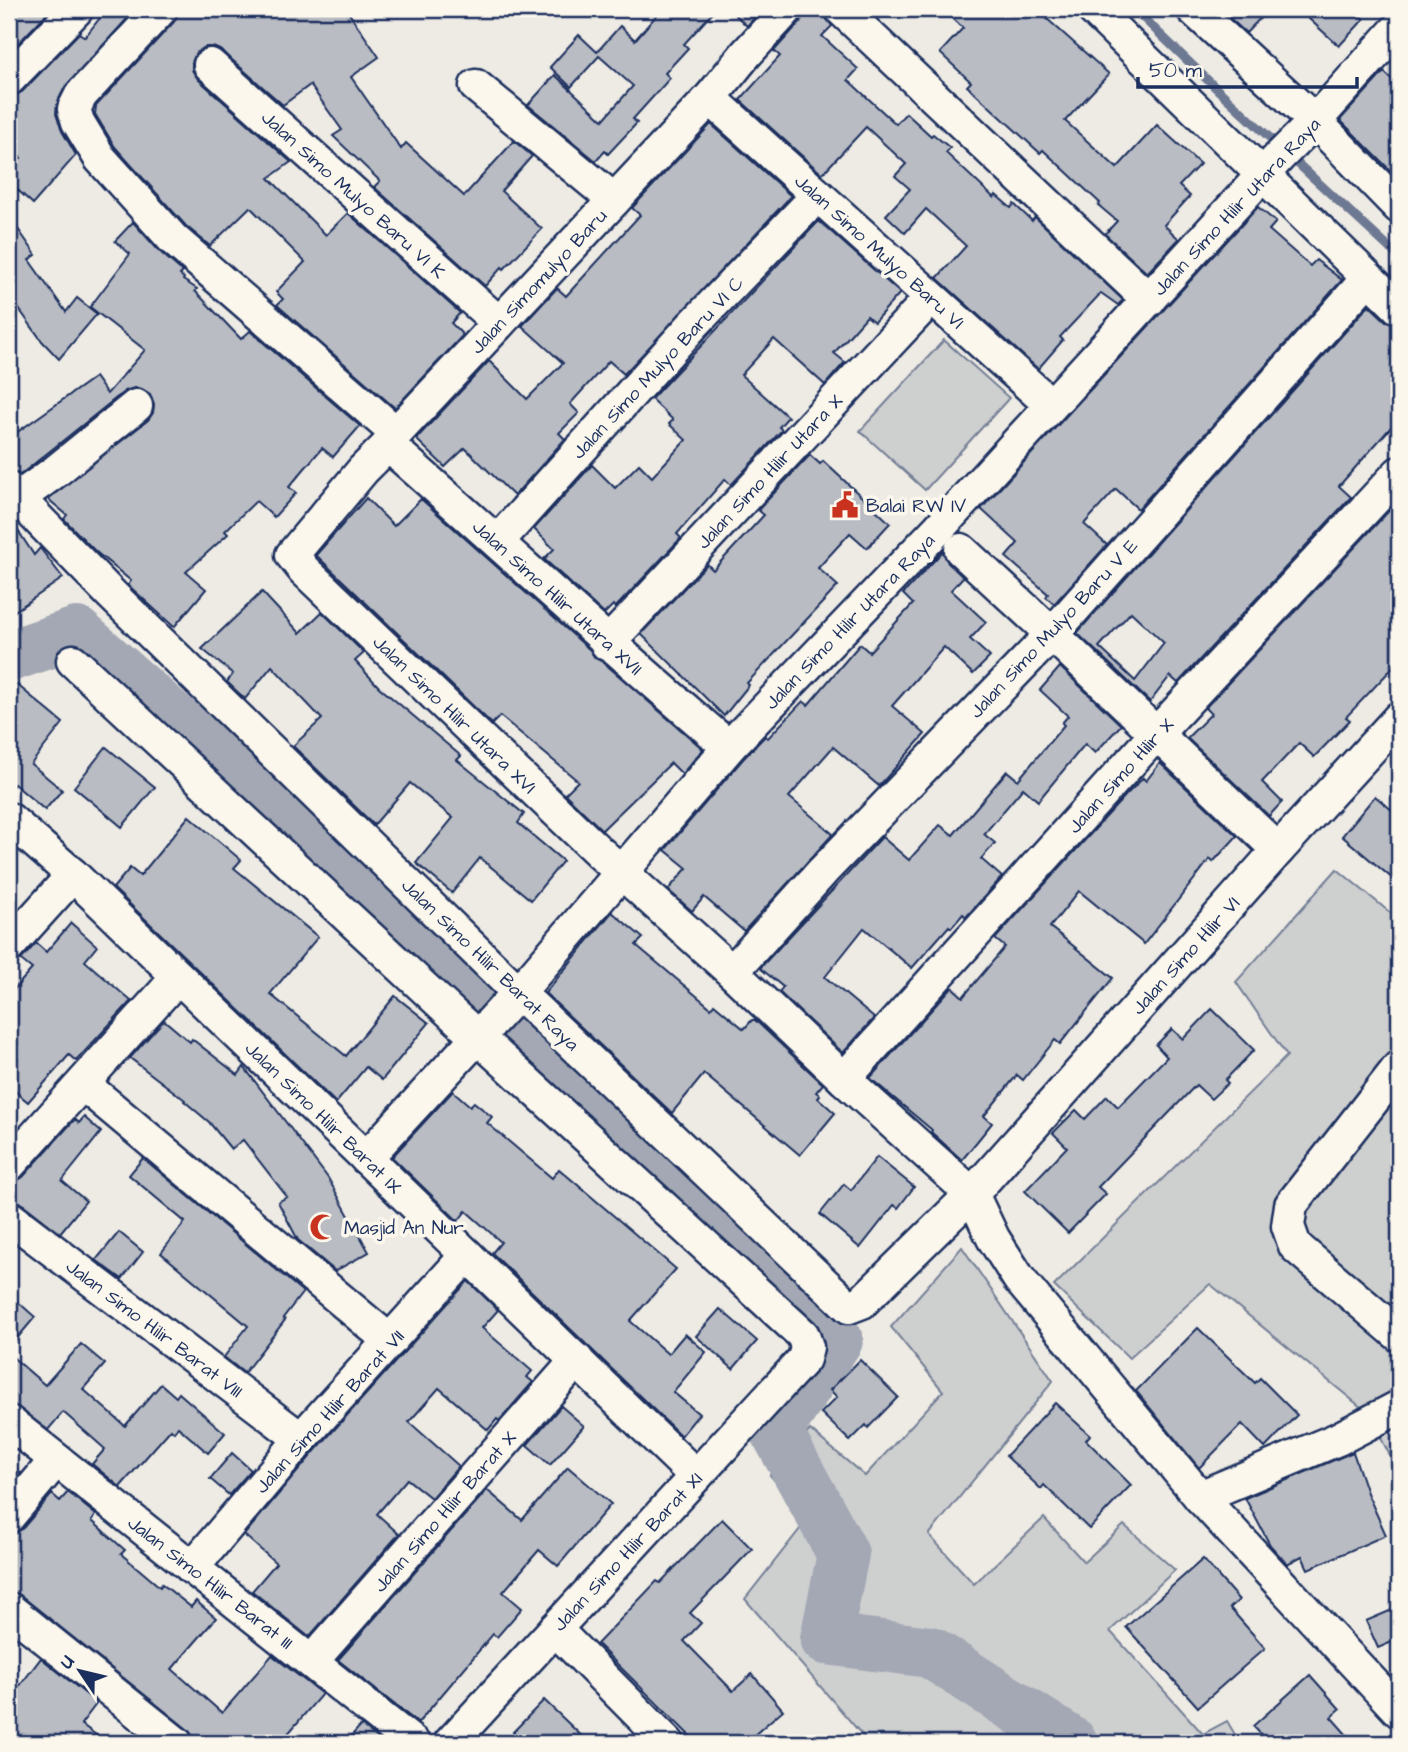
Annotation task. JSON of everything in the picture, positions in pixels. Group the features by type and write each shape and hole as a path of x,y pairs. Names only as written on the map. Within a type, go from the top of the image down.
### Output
{"street":[{"path":"9,79 77,9"},
{"name":"Jalan Simo Hilir Utara XVII","path":"161,9 81,95 74,109 78,122 100,158 173,239 285,334 607,644 729,747"},
{"name":"Jalan Simomulyo Baru","path":"292,555 363,470 710,98 787,9"},
{"path":"841,9 1149,300"},
{"path":"1093,9 1289,147 1399,207"},
{"path":"1193,9 1289,147 1368,278 1399,309"},
{"name":"Jalan Simo Hilir Utara Raya","path":"366,1158 514,996 729,747 938,529 1399,27"},
{"name":"Jalan Simo Mulyo Baru VI K","path":"210,65 499,323"},
{"path":"476,86 614,200"},
{"name":"Jalan Simo Mulyo Baru VI","path":"710,98 1051,405"},
{"name":"Jalan Simo Mulyo Baru VI C","path":"498,541 693,325 818,195"},
{"name":"Jalan Simo Mulyo Baru V E","path":"732,972 823,871 1052,634 1368,278"},
{"name":"Jalan Simo Hilir Utara X","path":"607,644 931,298"},
{"path":"11,498 56,471 136,406"},
{"name":"Jalan Simo Hilir X","path":"844,1079 1156,734 1399,473"},
{"name":"Jalan Simo Hilir Barat Raya","path":"11,498 514,996 849,1307 862,1302 972,1194"},
{"path":"961,550 1278,850"},
{"name":"Jalan Simo Hilir Utara XVI","path":"292,555 313,579 621,870"},
{"path":"72,661 482,1032"},
{"name":"Jalan Simo Hilir VI","path":"972,1194 1399,718"},
{"name":"Jalan Simo Hilir Barat IX","path":"9,820 73,875 696,1476"},
{"path":"621,870 844,1079 972,1194 993,1238 1019,1279 1200,1497 1399,1711"},
{"path":"9,946 73,875"},
{"path":"9,1165 178,977"},
{"name":"Jalan Simo Hilir Barat XI","path":"450,1743 804,1359 807,1347 803,1335 795,1326 482,1032"},
{"path":"1399,1067 1291,1205 1288,1226 1295,1246 1399,1335"},
{"path":"83,1084 390,1341"},
{"name":"Jalan Simo Hilir Barat VIII","path":"9,1217 301,1438"},
{"name":"Jalan Simo Hilir Barat VII","path":"192,1568 301,1438 467,1255"},
{"name":"Jalan Simo Hilir Barat X","path":"312,1661 577,1360"},
{"path":"1200,1497 1338,1439 1399,1407"},
{"name":"Jalan Simo Hilir Barat III","path":"9,1422 413,1743"},
{"path":"9,1516 56,1460"},
{"path":"9,1609 176,1743"},
{"path":"555,1629 668,1743"}],"shaded area":[{"path":"944,340 1009,398 925,490 860,431"},
{"path":"1337,869 1399,920 1399,1473 1368,1413 1210,1284 1129,1358 1054,1286 1287,1056 1236,982"},
{"path":"962,1247 1053,1381 929,1535 974,1584 1044,1518 1084,1562 1124,1525 1175,1570 1110,1631 1203,1734 1227,1721 1240,1743 869,1743 745,1599 807,1520 770,1475 810,1430 865,1476 943,1391 891,1327"}],"building":[{"path":"22,9 50,10 9,53 9,25"},
{"path":"107,9 136,9 65,87 58,101 56,114 76,155 33,204 9,182 9,171 21,158 9,144 9,97 22,92 79,33 85,37"},
{"path":"179,9 346,9 379,57 351,77 401,149 406,143 464,196 514,141 532,156 501,191 542,229 485,286 374,187 380,181 333,136 342,130 310,85 283,105 222,51 205,47 196,53 192,70 198,79 291,162 269,178 326,235 348,213 460,313 451,323 463,335 395,408 277,305 283,299 276,292 305,262 250,207 210,246 186,226 115,147 95,114 96,106 174,22"},
{"path":"662,9 716,9 684,44 688,48 665,73 670,78 633,119 637,123 608,154 605,151 596,161 528,105 555,75 603,120 633,86 599,56 571,87 550,67 579,35 597,52 620,26 635,40"},
{"path":"729,9 762,9 747,26"},
{"path":"805,9 823,9 832,26 822,36 858,69 848,80 896,124 906,113 931,136 933,134 950,148 946,153 994,198 996,195 1011,208 1014,204 1032,221 1035,217 1123,300 1118,305 1101,293 1060,337 1063,340 1038,369 937,278 966,246 926,209 905,233 886,215 910,189 895,176 906,164 866,127 822,174 740,100 780,56 774,51 801,21"},
{"path":"943,9 1036,9 1109,74 1065,121 1117,168 1157,125 1200,164 1179,186 1190,196 1164,225 1179,239 1147,273 1105,234 1117,221 1043,150 1040,153 967,86 971,82 940,53 963,28"},
{"path":"1220,9 1269,9 1246,33"},
{"path":"1298,9 1352,9 1364,19 1339,46"},
{"path":"1384,72 1399,86 1399,179 1340,120"},
{"path":"711,124 791,196 624,374 609,361 570,404 579,413 559,433 565,439 514,496 465,448 445,467 416,439 489,361 527,399 563,363 522,326 557,288 566,296 640,215 632,208"},
{"path":"1258,207 1276,222 1269,230 1310,266 1316,260 1342,280 1138,509 1116,489 1084,524 1107,545 1054,604 1046,597 1048,594 1006,557 1018,543 981,509"},
{"path":"9,216 36,255 29,260 66,312 77,298 97,314 59,359 42,341 9,295"},
{"path":"819,221 900,293 874,322 867,316 834,353 845,362 825,385 774,339 741,375 788,417 779,427 782,430 731,485 725,479 677,534 681,538 615,608 613,605 604,614 544,559 554,549 534,529 592,465 615,488 639,464 652,477 686,440 669,424 673,420 651,399"},
{"path":"133,222 159,251 183,272 180,275 183,280 197,289 195,291 241,339 250,331 360,426 333,457 322,448 289,487 296,493 274,517 256,501 225,531 228,534 186,572 206,589 174,627 128,585 131,581 95,551 64,519 67,515 48,499 148,420 153,413 154,404 150,394 134,388 125,391 20,475 9,468 9,438 95,377 107,394 145,350 90,307 130,254 115,241"},
{"path":"1369,305 1387,322 1399,326 1399,418 1339,486 1351,497 1178,683 1170,676 1150,702 1077,633","holes":["1131,612 1164,643 1135,681 1099,647"]},
{"path":"810,455 820,464 823,461 890,523 867,548 850,533 818,568 838,586 747,683 749,685 724,716 641,634 707,564 713,570 764,515 758,510"},
{"path":"366,498 394,526 421,499 590,650 595,658 703,749 682,774 671,763 602,830 565,794 578,781 500,716 492,724 316,555"},
{"path":"1399,500 1399,661 1346,717 1350,720 1314,757 1299,743 1262,782 1282,802 1269,816 1187,738 1211,714 1205,708"},
{"path":"9,523 13,523 34,555 40,548 63,578 9,615"},
{"path":"943,551 948,563 963,577 951,590 986,622 970,639 990,657 973,674 944,647 892,706 925,734 879,786 833,747 789,797 833,834 744,931 704,897 692,911 668,890 687,868 665,850 765,736 768,738 803,701 808,705 860,644 869,652 913,604 903,594"},
{"path":"262,592 300,633 322,612 364,653 355,661 379,687 461,756 457,760 524,814 518,823 563,861 531,900 480,858 452,893 416,863 453,818 410,783 374,825 293,746 322,719 272,666 245,699 227,682 233,674 202,649"},
{"path":"1060,667 1121,725 1095,753 1085,744 1038,801 1023,788 984,834 995,843 981,859 1002,877 966,917 963,914 951,928 949,926 912,968 864,928 825,977 874,1018 843,1053 779,992 783,987 760,968 882,837 909,860 940,825 953,835 1007,771 1018,780 1064,725 1062,723 1068,716 1040,690"},
{"path":"9,678 63,723 31,764 62,790 45,810 14,784 9,791"},
{"path":"106,747 155,787 122,827 74,787"},
{"path":"1160,763 1237,836 1213,862 1210,859 1144,944 1079,891 1050,927 1113,978 1060,1044 1055,1040 1023,1080 1017,1075 984,1116 992,1123 962,1160 931,1132 932,1130 870,1078 952,987 963,997 1005,947 995,939 1126,795 1143,778 1146,781"},
{"path":"1375,796 1399,816 1399,884 1342,836"},
{"path":"189,816 241,860 234,868 318,937 270,994 346,1056 395,996 429,1023 382,1080 366,1067 336,1103 113,888 130,868 140,876"},
{"path":"612,912 643,938 636,945 711,1008 714,1004 744,1029 755,1020 823,1084 816,1092 820,1095 818,1098 835,1113 800,1155 704,1074 672,1113 545,993"},
{"path":"71,923 97,946 85,961 131,1001 76,1061 69,1055 28,1102 9,1086 9,995 32,969 21,960 36,943 46,952"},
{"path":"1212,1009 1254,1050 1225,1080 1228,1083 1211,1099 1196,1085 1098,1187 1106,1194 1068,1233 1025,1191 1067,1147 1053,1133 1076,1110 1085,1119 1107,1096 1118,1107 1167,1057 1156,1045 1172,1029 1183,1039"},
{"path":"164,1020 190,1042 192,1039 238,1075 244,1067 328,1178 369,1252 335,1271 298,1240 278,1202 287,1197 243,1140 231,1149 209,1122 185,1100 130,1058"},
{"path":"453,1091 470,1106 474,1102 492,1117 487,1123 552,1178 559,1169 676,1269 630,1321 668,1354 685,1334 706,1352 673,1392 699,1414 681,1436 492,1253 501,1242 466,1211 458,1221 392,1157"},
{"path":"84,1117 101,1132 62,1181 86,1201 60,1233 20,1202 9,1199 9,1183 23,1177 75,1119 79,1123"},
{"path":"877,1157 914,1187 898,1208 894,1205 860,1248 820,1214 844,1184 851,1190"},
{"path":"143,1158 303,1292 244,1373 224,1357 248,1326 161,1253 185,1222 129,1175"},
{"path":"119,1232 143,1252 122,1279 96,1260"},
{"path":"468,1281 498,1310 482,1328 532,1371 527,1377 533,1382 488,1430 439,1388 409,1422 459,1466 431,1498 407,1479 377,1514 399,1534 309,1637 252,1591 276,1563 244,1535 315,1451"},
{"path":"9,1294 35,1317 9,1348"},
{"path":"720,1309 757,1341 733,1369 696,1336"},
{"path":"1198,1328 1255,1383 1260,1378 1297,1415 1265,1448 1242,1424 1199,1468 1136,1391"},
{"path":"81,1344 105,1364 83,1389 125,1426 161,1384 176,1397 179,1393 225,1433 208,1453 178,1427 174,1432 171,1429 120,1487 92,1464 105,1449 63,1412 48,1430 9,1401 9,1354 45,1385"},
{"path":"860,1360 898,1397 868,1428 866,1425 850,1441 821,1413 837,1397 830,1390"},
{"path":"1055,1403 1090,1435 1086,1440 1131,1485 1089,1529 1044,1485 1041,1489 1006,1456"},
{"path":"561,1406 584,1426 550,1465 527,1445"},
{"path":"1353,1452 1367,1493 1386,1535 1308,1569 1302,1556 1287,1564 1270,1545 1245,1498"},
{"path":"232,1453 251,1470 229,1495 210,1479"},
{"path":"9,1462 21,1473 9,1488"},
{"path":"568,1467 611,1504 558,1566 539,1550 503,1592 522,1608 497,1637 493,1634 418,1723 338,1660 487,1490 522,1520"},
{"path":"68,1492 96,1515 92,1521 125,1550 121,1554 160,1587 162,1584 191,1607 196,1601 216,1618 172,1669 222,1713 272,1655 322,1694 280,1743 194,1743 193,1736 187,1729 20,1595 9,1591 9,1534 23,1528 52,1494 60,1501"},
{"path":"722,1519 752,1549 690,1613 701,1623 684,1641 733,1691 752,1674 783,1710 745,1743 697,1743 597,1644 657,1581 660,1583"},
{"path":"1203,1559 1239,1600 1230,1608 1265,1648 1198,1707 1126,1627"},
{"path":"1399,1607 1399,1639 1378,1648 1366,1621"},
{"path":"41,1658 97,1703 81,1724 107,1743 9,1743 9,1700"},
{"path":"1310,1675 1340,1709 1331,1717 1354,1743 1269,1743 1253,1726"},
{"path":"544,1700 589,1743 525,1743 513,1732"},
{"path":"361,1725 384,1743 345,1743"}],"waterway":[{"path":"1134,9 1399,257"},
{"path":"9,656 77,633 400,917 763,1281 837,1340 776,1431 843,1554 826,1639 930,1652 1072,1743"}],"place":[{"name":"Balai RW IV","path":"845,505"},
{"name":"Masjid An Nur","path":"323,1227"}]}
